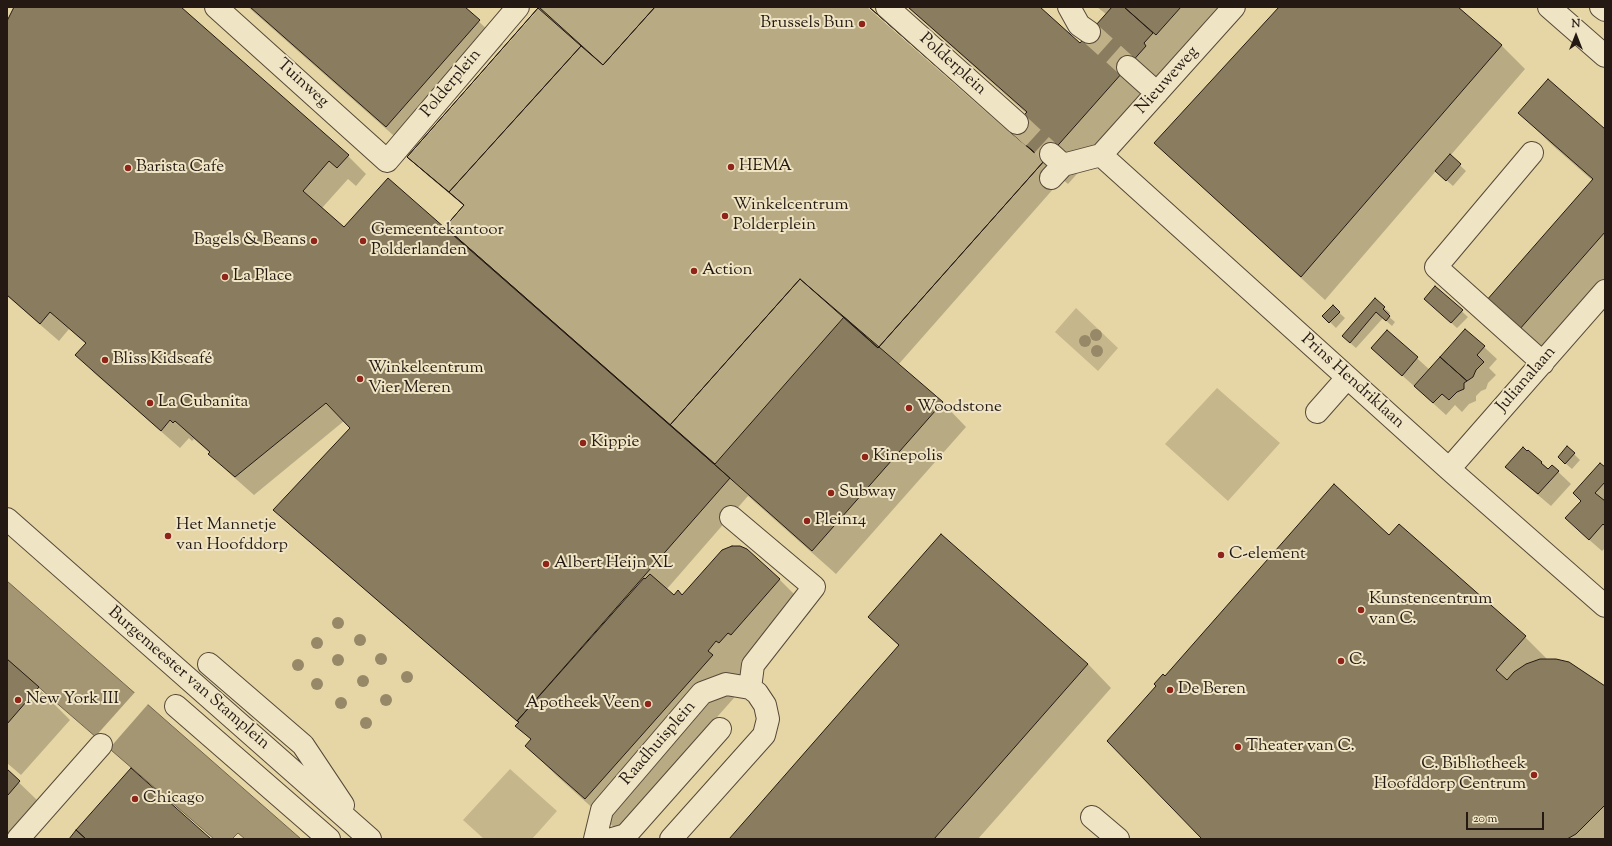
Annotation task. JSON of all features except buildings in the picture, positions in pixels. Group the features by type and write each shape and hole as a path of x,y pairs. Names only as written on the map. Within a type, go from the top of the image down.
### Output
{"street":[{"name":"Tuinweg","path":"216,7 387,162"},
{"name":"Polderplein","path":"387,162 518,7"},
{"name":"Polderplein","path":"887,7 1017,123"},
{"path":"1069,7 1079,25 1089,32"},
{"name":"Nieuweweg","path":"1101,155 1234,7"},
{"path":"1549,7 1605,56"},
{"path":"1601,7 1605,10"},
{"path":"1128,67 1157,93"},
{"path":"1532,153 1436,267 1543,363"},
{"path":"1055,166 1101,155"},
{"name":"Prins Hendriklaan","path":"1101,155 1347,378 1605,606"},
{"name":"Julianalaan","path":"1449,469 1604,293"},
{"path":"1317,412 1347,378"},
{"path":"671,839 764,735 768,719 765,705 757,693 750,688 753,665 814,587 730,517"},
{"name":"Burgemeester van Stamplein","path":"7,519 365,835"},
{"path":"209,664 303,745 365,835"},
{"name":"Raadhuisplein","path":"595,839 602,810 702,693 726,684 750,688"},
{"path":"176,706 329,839"},
{"path":"621,838 720,729"},
{"path":"18,839 101,745"},
{"path":"1092,817 1118,839"}],"shaded area":[{"path":"1076,308 1118,348 1098,371 1055,332"},
{"path":"1217,388 1280,443 1228,501 1165,444"},
{"path":"7,581 301,839 245,839 238,833 232,839 214,839 60,706 7,659"},
{"path":"510,769 557,811 532,839 484,839 463,820"}],"pier":[{"path":"136,691 149,703 108,750 94,738"}],"tunnel":[{"path":"1089,32 1128,67"},
{"path":"1017,123 1051,154"}],"place":[{"name":"Brussels Bun","path":"862,24"},
{"name":"HEMA","path":"731,167"},
{"name":"Barista Cafe","path":"128,168"},
{"name":"Winkelcentrum Polderplein","path":"725,216"},
{"name":"Bagels & Beans","path":"314,241"},
{"name":"Gemeentekantoor Polderlanden","path":"363,241"},
{"name":"Action","path":"694,271"},
{"name":"La Place","path":"225,277"},
{"name":"Bliss Kidscafé","path":"105,360"},
{"name":"Winkelcentrum Vier Meren","path":"360,379"},
{"name":"La Cubanita","path":"150,403"},
{"name":"Woodstone","path":"909,408"},
{"name":"Kippie","path":"583,443"},
{"name":"Kinepolis","path":"865,457"},
{"name":"Subway","path":"831,493"},
{"name":"Plein14","path":"807,521"},
{"name":"Het Mannetje van Hoofddorp","path":"168,536"},
{"name":"C-element","path":"1221,555"},
{"name":"Albert Heijn XL","path":"546,564"},
{"name":"Kunstencentrum van C.","path":"1361,610"},
{"name":"C.","path":"1341,661"},
{"name":"De Beren","path":"1170,690"},
{"name":"New York III","path":"18,700"},
{"name":"Apotheek Veen","path":"648,704"},
{"name":"Theater van C.","path":"1238,747"},
{"name":"C. Bibliotheek Hoofddorp Centrum","path":"1534,775"},
{"name":"Chicago","path":"135,799"}]}
